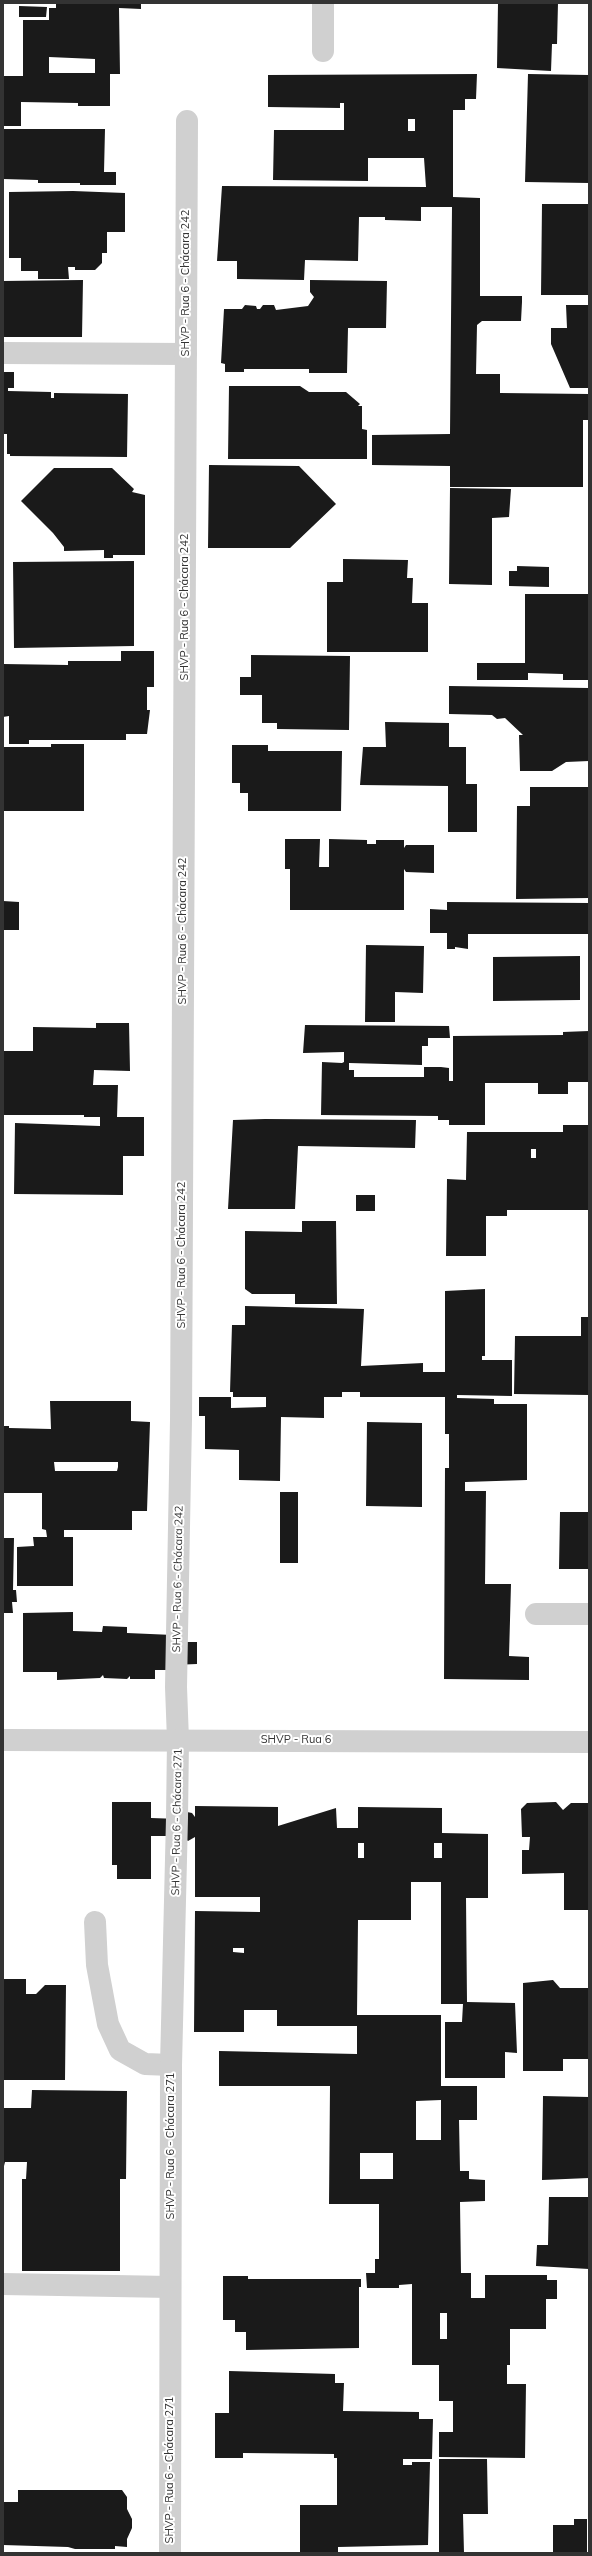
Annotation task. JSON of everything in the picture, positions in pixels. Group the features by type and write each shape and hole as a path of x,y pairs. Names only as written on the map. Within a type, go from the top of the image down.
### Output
{"street":[{"path":"323,3 323,51"},
{"name":"SHVP - Rua 6 - Chácara 242","path":"178,1740 176,1688 181,1412 187,122"},
{"path":"3,353 186,354"},
{"path":"536,1614 589,1614"},
{"name":"SHVP - Rua 6","path":"3,1740 589,1742"},
{"name":"SHVP - Rua 6 - Chácara 271","path":"170,2553 171,2065 178,1740"},
{"path":"95,1922 98,1965 108,2024 120,2050 145,2064 171,2065"},
{"path":"3,2284 170,2287"}],"building":[{"path":"56,3 141,3 141,9 119,8 120,74 110,74 110,106 78,106 78,103 21,102 21,126 3,126 3,76 23,76 23,20 49,20 49,8 56,8","holes":["49,57 95,59 95,73 49,73"]},
{"path":"498,3 558,3 557,44 552,44 551,71 497,68"},
{"path":"19,6 47,7 46,17 19,17"},
{"path":"477,74 476,99 465,99 465,110 453,110 453,197 480,198 480,296 522,296 522,302 521,321 482,321 477,325 476,374 500,374 500,393 589,394 589,420 583,420 583,487 450,487 450,466 372,465 372,435 450,434 452,207 421,207 421,221 385,220 385,217 359,217 358,261 305,260 304,280 237,279 237,261 217,261 222,186 426,187 424,158 368,158 368,181 273,180 274,130 344,130 344,103 340,103 340,108 268,107 268,75","holes":["408,119 415,119 415,131 408,131"]},
{"path":"528,74 589,75 589,183 525,182"},
{"path":"3,129 105,129 104,172 116,172 116,185 38,183 38,180 3,179"},
{"path":"73,191 125,193 125,232 107,232 107,253 102,253 102,263 95,270 75,270 75,267 68,267 69,279 38,279 38,271 21,271 21,258 9,258 9,192"},
{"path":"542,204 589,204 589,295 541,295"},
{"path":"83,280 82,337 3,337 3,281"},
{"path":"310,280 387,281 386,328 348,328 347,373 309,373 309,369 244,369 244,372 225,372 225,364 221,363 224,309 242,309 245,305 256,306 257,309 260,309 263,305 274,305 276,310 308,306 314,297 310,292"},
{"path":"566,305 589,305 589,388 570,388 551,344 551,328 567,328"},
{"path":"3,372 14,372 14,388 8,388 8,391 51,392 51,398 54,398 54,393 128,394 127,457 10,456 10,454 7,454 7,434 3,434"},
{"path":"229,386 300,386 309,392 346,392 360,404 358,406 362,406 362,429 367,430 367,459 228,459"},
{"path":"209,465 299,466 336,504 290,548 208,548"},
{"path":"54,468 112,468 134,489 132,492 145,495 145,555 113,555 113,558 104,558 104,550 64,551 64,547 53,533 21,501"},
{"path":"450,488 511,489 509,517 492,518 492,585 449,584"},
{"path":"343,559 408,560 407,578 413,578 412,603 428,603 428,652 327,652 327,582 343,582"},
{"path":"134,561 134,646 14,648 13,562"},
{"path":"517,566 549,567 549,587 509,586 509,571 517,571"},
{"path":"525,594 589,594 589,680 563,680 563,674 528,673 528,680 477,680 477,663 525,663"},
{"path":"121,651 154,651 154,687 147,687 147,710 150,710 147,734 126,734 126,740 29,740 29,744 9,744 9,716 3,717 3,664 68,665 68,661 121,661"},
{"path":"251,655 350,656 349,730 277,729 277,723 262,723 262,695 240,695 240,677 251,677"},
{"path":"449,686 589,688 589,761 566,762 552,771 520,771 519,735 523,735 505,718 497,719 492,715 449,714"},
{"path":"385,722 449,723 449,747 466,747 466,784 477,784 477,832 448,832 448,786 360,785 363,747 386,747"},
{"path":"51,744 84,744 84,811 3,811 3,747 51,747"},
{"path":"232,745 268,745 268,751 342,751 341,811 248,811 248,793 240,793 240,783 232,783"},
{"path":"530,787 589,787 589,898 516,899 517,806 530,806"},
{"path":"285,839 320,839 319,867 329,867 329,839 367,840 367,844 376,844 376,840 404,840 404,848 406,845 434,845 434,873 406,872 404,869 404,910 290,910 290,869 285,869"},
{"path":"3,901 19,902 19,930 3,930"},
{"path":"447,902 589,903 589,934 468,934 468,949 455,947 455,949 447,949 447,933 430,933 430,909 447,910"},
{"path":"366,945 424,946 423,993 395,992 395,1022 365,1022"},
{"path":"580,956 580,1000 493,1001 493,957"},
{"path":"96,1023 129,1023 130,1071 94,1070 93,1085 118,1085 117,1117 144,1117 144,1156 123,1156 123,1195 14,1194 15,1123 100,1126 100,1117 84,1117 84,1115 3,1115 3,1051 33,1051 33,1027 96,1028"},
{"path":"305,1025 449,1026 450,1038 428,1038 428,1046 422,1046 422,1065 349,1063 349,1070 354,1070 354,1077 424,1077 424,1067 441,1067 449,1068 449,1081 453,1081 453,1036 563,1035 563,1032 589,1031 589,1082 568,1082 568,1094 538,1094 538,1083 485,1083 485,1125 449,1125 449,1120 438,1120 438,1116 321,1115 322,1062 342,1063 344,1062 344,1052 303,1053"},
{"path":"233,1120 416,1120 415,1148 298,1146 295,1209 228,1209"},
{"path":"563,1125 589,1125 589,1210 507,1210 507,1216 486,1216 486,1256 446,1256 447,1179 466,1180 467,1132 563,1132","holes":["531,1149 536,1149 536,1158 531,1158"]},
{"path":"356,1195 375,1195 375,1211 356,1211"},
{"path":"302,1221 336,1221 337,1304 295,1304 295,1294 252,1294 245,1289 245,1231 302,1232"},
{"path":"485,1289 485,1356 482,1356 482,1360 512,1360 512,1396 457,1395 457,1398 494,1399 494,1404 527,1404 527,1480 465,1482 465,1491 486,1491 485,1584 511,1584 509,1656 529,1657 529,1680 444,1679 445,1468 449,1468 449,1434 445,1434 445,1397 360,1397 360,1392 342,1392 342,1397 324,1397 324,1418 281,1417 280,1481 239,1480 239,1450 205,1449 205,1416 199,1416 199,1397 231,1397 231,1408 266,1407 266,1397 233,1397 233,1392 230,1392 232,1325 245,1325 245,1306 364,1309 361,1366 423,1363 423,1372 445,1372 445,1291"},
{"path":"581,1317 589,1317 589,1395 514,1394 515,1336 581,1336"},
{"path":"50,1401 131,1401 131,1421 150,1422 147,1511 132,1511 132,1530 64,1530 64,1537 73,1537 73,1586 17,1586 17,1547 34,1546 33,1537 47,1537 46,1530 42,1529 42,1493 3,1493 3,1426 9,1426 9,1428 51,1429","holes":["54,1462 118,1462 117,1471 55,1471"]},
{"path":"367,1422 422,1423 422,1507 366,1506"},
{"path":"280,1492 298,1492 298,1563 280,1563"},
{"path":"560,1512 589,1512 589,1569 559,1569"},
{"path":"3,1538 14,1538 13,1590 16,1590 17,1602 12,1602 13,1613 3,1613"},
{"path":"73,1612 73,1631 102,1632 103,1626 127,1627 127,1633 173,1635 173,1642 197,1642 197,1664 172,1665 173,1670 155,1670 155,1679 130,1679 130,1676 127,1679 104,1678 103,1675 100,1678 57,1680 57,1672 23,1672 23,1613"},
{"path":"112,1802 151,1802 151,1818 180,1819 187,1812 192,1813 195,1817 195,1806 278,1807 278,1826 336,1808 337,1828 358,1828 358,1807 442,1808 442,1833 488,1834 488,1898 466,1898 467,2002 515,2003 517,2053 505,2052 505,2078 445,2078 445,2022 462,2022 463,2004 441,2004 441,1882 411,1882 411,1920 358,1920 357,2015 441,2015 441,2086 477,2086 477,2120 459,2120 460,2171 469,2171 469,2179 485,2180 485,2201 460,2202 461,2273 471,2273 471,2298 485,2298 485,2275 547,2275 547,2280 557,2280 557,2299 546,2299 546,2329 510,2329 510,2365 507,2365 507,2384 526,2384 525,2458 439,2457 439,2432 453,2432 453,2401 439,2401 439,2365 412,2365 412,2284 399,2285 399,2288 367,2288 366,2273 375,2273 375,2259 379,2259 379,2204 329,2204 330,2086 219,2086 219,2051 357,2054 357,2026 277,2026 277,2010 244,2010 244,2032 194,2032 195,1911 260,1912 260,1897 195,1897 195,1837 188,1841 181,1836 151,1836 151,1879 117,1879 117,1865 112,1865","holes":["358,1843 364,1843 364,1858 358,1858","434,1843 442,1843 442,1858 434,1858","233,1948 244,1948 244,1953 233,1952","441,2100 441,2140 416,2140 416,2101","360,2153 393,2153 393,2179 360,2179","440,2313 447,2313 447,2339 440,2339"]},
{"path":"556,1802 563,1810 571,1803 589,1803 589,1910 564,1910 564,1873 522,1874 522,1850 529,1850 530,1837 522,1837 521,1809 527,1803"},
{"path":"3,1979 26,1979 26,1994 36,1994 45,1985 66,1985 65,2080 3,2080"},
{"path":"553,1980 560,1988 589,1988 589,2059 563,2059 563,2071 523,2071 523,1983"},
{"path":"32,2090 127,2091 126,2179 120,2179 120,2271 22,2271 22,2179 26,2179 27,2162 5,2162 3,2170 3,2108 31,2108"},
{"path":"543,2096 589,2097 589,2178 542,2180"},
{"path":"549,2197 589,2197 589,2269 536,2266 537,2245 548,2245"},
{"path":"223,2276 248,2276 248,2279 361,2279 361,2287 359,2287 359,2348 246,2350 246,2332 235,2332 235,2320 223,2320"},
{"path":"229,2371 335,2374 335,2383 344,2383 343,2411 419,2412 419,2419 433,2419 432,2459 403,2459 403,2465 412,2465 412,2462 430,2462 428,2545 338,2547 338,2553 300,2552 300,2505 337,2505 337,2458 334,2458 334,2454 243,2453 243,2458 215,2458 215,2413 229,2413"},
{"path":"439,2459 487,2459 488,2514 463,2514 464,2553 439,2553"},
{"path":"18,2490 122,2490 127,2497 127,2509 132,2519 132,2528 127,2539 127,2547 115,2546 115,2549 75,2549 68,2547 3,2545 3,2502 18,2502"},
{"path":"574,2519 587,2519 587,2553 553,2553 553,2525 574,2525"}]}
